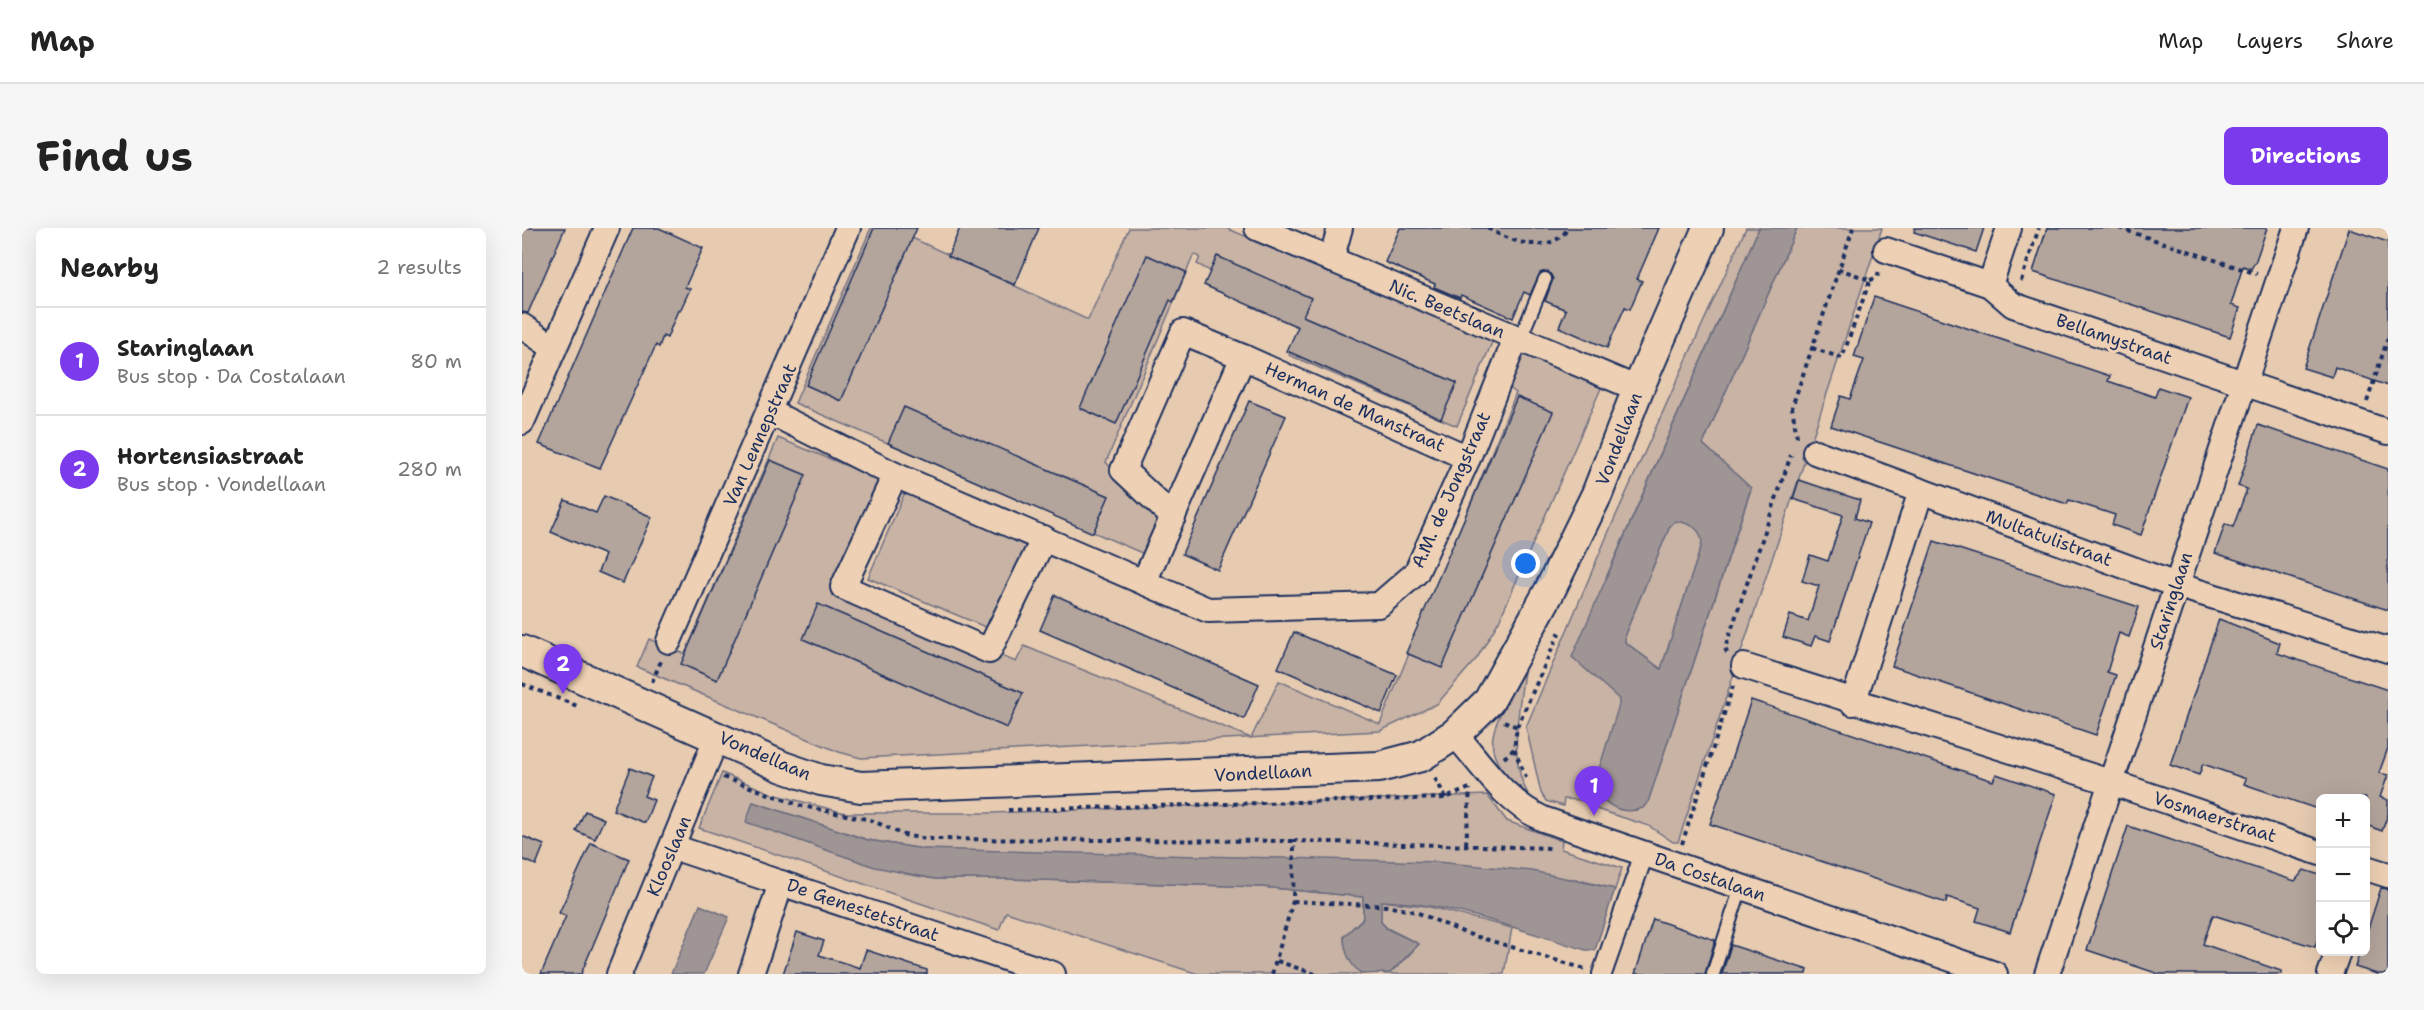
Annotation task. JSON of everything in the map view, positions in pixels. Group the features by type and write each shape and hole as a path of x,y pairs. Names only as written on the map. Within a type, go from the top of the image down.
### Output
{"street":[{"path":"522,422 607,228"},
{"name":"Van Lennepstraat","path":"669,641 848,228"},
{"name":"Nic. Beetslaan","path":"1257,228 1638,389"},
{"path":"1331,260 1340,228"},
{"name":"Vondellaan","path":"522,651 783,766 821,780 861,787 1379,766 1421,756 1455,734 1489,701 1510,668 1598,494 1638,389 1708,228"},
{"path":"1990,285 2009,228"},
{"name":"Staringlaan","path":"2047,974 2295,228"},
{"name":"Bellamystraat","path":"1887,250 1990,285 2013,305 2388,432"},
{"path":"522,326 554,348"},
{"name":"Herman de Manstraat","path":"1173,517 1123,470 1183,332 1467,458"},
{"name":"A.M. de Jongstraat","path":"770,412 895,475 1208,610 1379,605 1416,573 1519,338"},
{"name":"Herman de Manstraat","path":"1144,582 1243,357"},
{"name":"Multatulistraat","path":"1815,452 2176,585 2388,650"},
{"path":"895,475 843,587 989,651 1044,538"},
{"path":"1854,703 1921,491"},
{"path":"1736,668 2110,782"},
{"name":"Da Costalaan","path":"1455,734 1512,800 1525,811 1675,865 1995,974"},
{"name":"Klooslaan","path":"619,974 717,737"},
{"name":"Vosmaerstraat","path":"2110,782 2316,852"},
{"name":"De Genestetstraat","path":"673,847 1053,974"},
{"path":"1602,974 1644,854"},
{"path":"2370,869 2388,875"},
{"path":"751,974 781,883"},
{"path":"2330,974 2336,956"}],"lane":[{"path":"1519,338 1545,279"},
{"path":"1713,974 1741,887"}],"path":[{"path":"1488,228 1509,239 1526,243 1547,243 1564,236 1568,228"},
{"path":"1675,865 1736,668 1725,648 1799,433 1792,408 1853,228"},
{"path":"2013,305 2039,228"},
{"path":"2119,228 2278,281"},
{"path":"1812,348 1842,358 1870,280 1839,269"},
{"path":"2361,422 2388,338"},
{"path":"640,681 651,686"},
{"path":"704,770 802,806 871,820 904,835 925,839 1294,841 1560,848"},
{"path":"1466,844 1470,789"},
{"path":"1272,974 1293,901 1294,841"},
{"path":"1293,901 1387,906 1416,912 1465,933 1602,974"},
{"path":"1277,962 1315,974"}],"shaded area":[{"path":"871,228 891,228 1088,320 1129,228 1226,228 1493,340 1457,426 1289,355 1303,322 1197,264 1200,257 1194,254 1106,462 1158,522 1144,554 795,403"},
{"path":"1746,228 1759,228 1606,578 1613,693 1619,699 1648,802 1751,489 1703,444 1797,228 1882,228 1678,842 1673,842 1649,826 1596,809 1595,801 1564,799 1563,806 1546,801 1541,793 1526,727 1609,531"},
{"path":"1759,228 1797,228 1703,444 1751,488 1648,802 1643,808 1630,811 1618,809 1607,803 1598,793 1599,769 1619,699 1572,657","holes":["1675,521 1694,527 1700,534 1702,544 1661,669 1625,642 1625,634 1670,526"]},
{"path":"1522,352 1602,386 1499,621 1477,658 1437,704 1380,731 1251,738 1279,681 1380,724 1516,393 1507,386"},
{"path":"778,438 870,475 878,481 832,586 1016,662 1024,646 1250,738 861,758 839,752 637,667 649,639 685,654"},
{"path":"905,492 1031,544 995,631 868,578"},
{"path":"1675,521 1694,527 1700,534 1702,544 1661,669 1625,642 1625,634 1670,526"},
{"path":"1524,672 1518,718 1517,750 1518,766 1528,794 1509,778 1498,764 1493,750 1493,736 1497,721"},
{"path":"722,773 773,794 845,813 991,813 1487,795 1507,821 1562,841 1561,849 1622,868 1615,889 1575,879 923,849 868,840 753,802 747,822 906,874 935,879 1262,887 1363,897 1363,918 1344,936 1350,957 1363,974 1198,974 1006,912 999,930 699,828"},
{"path":"753,802 868,840 923,849 1437,862 1532,871 1615,889 1595,950 1586,950 1511,926 1433,906 1381,901 1381,922 1387,929 1419,944 1390,973 1363,974 1349,958 1344,936 1363,919 1363,897 1262,887 935,879 875,867 746,822"},
{"path":"1381,901 1426,906 1512,928 1504,974 1384,974 1399,966 1419,944 1387,928 1381,922"},
{"path":"700,905 729,917 704,974 671,974"}],"building":[{"path":"522,228 565,228 528,313 522,312"},
{"path":"633,228 659,228 703,248 685,287 690,289 680,311 678,310 667,338 663,336 659,347 656,345 600,468 539,444"},
{"path":"874,228 917,228 841,401 806,385"},
{"path":"960,228 1039,228 1015,285 948,256"},
{"path":"1400,228 1659,228 1637,279 1642,281 1630,309 1625,307 1607,348 1559,327 1566,310 1545,301 1553,279 1548,271 1540,273 1530,295 1524,292 1513,318 1461,295 1460,298 1434,287 1435,284 1385,262"},
{"path":"1915,228 1984,228 1976,252 1914,232"},
{"path":"2047,228 2267,228 2251,269 2243,266 2231,305 2240,308 2230,337 2033,272"},
{"path":"2349,229 2388,242 2388,386 2335,367 2332,377 2303,368"},
{"path":"1147,255 1186,272 1173,302 1170,300 1116,424 1080,408"},
{"path":"1217,256 1311,298 1303,316 1457,383 1441,419 1287,351 1298,327 1204,285"},
{"path":"1874,297 2110,376 2108,381 2155,397 2158,387 2188,397 2141,535 2112,525 2115,515 2069,500 2067,504 1831,426 1841,396 1850,399 1864,360 1854,357"},
{"path":"1517,397 1553,412 1442,668 1406,653"},
{"path":"1249,401 1286,416 1218,570 1182,554"},
{"path":"904,407 1109,496 1093,533 888,443"},
{"path":"2258,425 2388,469 2388,610 2215,553 2225,524 2233,527 2247,489 2238,486"},
{"path":"770,460 806,475 717,680 681,664"},
{"path":"1799,480 1860,500 1855,518 1869,523 1830,641 1815,636 1811,646 1783,637 1790,615 1808,621 1819,586 1802,581 1810,555 1828,561 1843,515 1793,499"},
{"path":"604,496 652,517 623,583 598,572 605,555 551,532 565,500 596,513"},
{"path":"1934,541 2139,607 2129,637 2119,633 2107,672 2116,675 2096,735 1892,666"},
{"path":"1055,595 1259,684 1244,719 1040,630"},
{"path":"818,604 1023,693 1007,728 803,639"},
{"path":"2219,619 2280,643 2277,653 2388,690 2388,748 2379,773 2388,775 2380,797 2388,800 2388,814 2382,831 2370,826 2370,794 2316,794 2316,809 2244,784 2246,779 2203,764 2199,775 2170,765"},
{"path":"1294,632 1397,675 1381,713 1278,668"},
{"path":"1751,700 1993,781 1996,774 2056,794 2010,932 1976,921 1980,908 1947,897 1946,903 1710,824"},
{"path":"630,768 652,777 644,796 654,800 645,823 613,810"},
{"path":"585,811 604,819 595,839 576,831"},
{"path":"2128,826 2295,881 2304,870 2316,874 2315,947 2213,915 2203,944 2281,971 2281,974 2159,974 2087,950"},
{"path":"522,836 544,845 536,865 522,859"},
{"path":"591,843 629,859 581,974 541,974 566,916 559,913"},
{"path":"2381,888 2388,889 2388,974 2377,974 2355,967 2358,956 2370,956 2370,922"},
{"path":"1653,919 1715,940 1705,974 1635,974"},
{"path":"797,932 824,941 819,955 860,968 866,950 927,970 927,974 783,974"},
{"path":"1731,945 1808,970 1807,974 1722,974"}],"place":[{"name":"Hortensiastraat","path":"563,694"},
{"name":"Staringlaan","path":"1594,816"}]}
